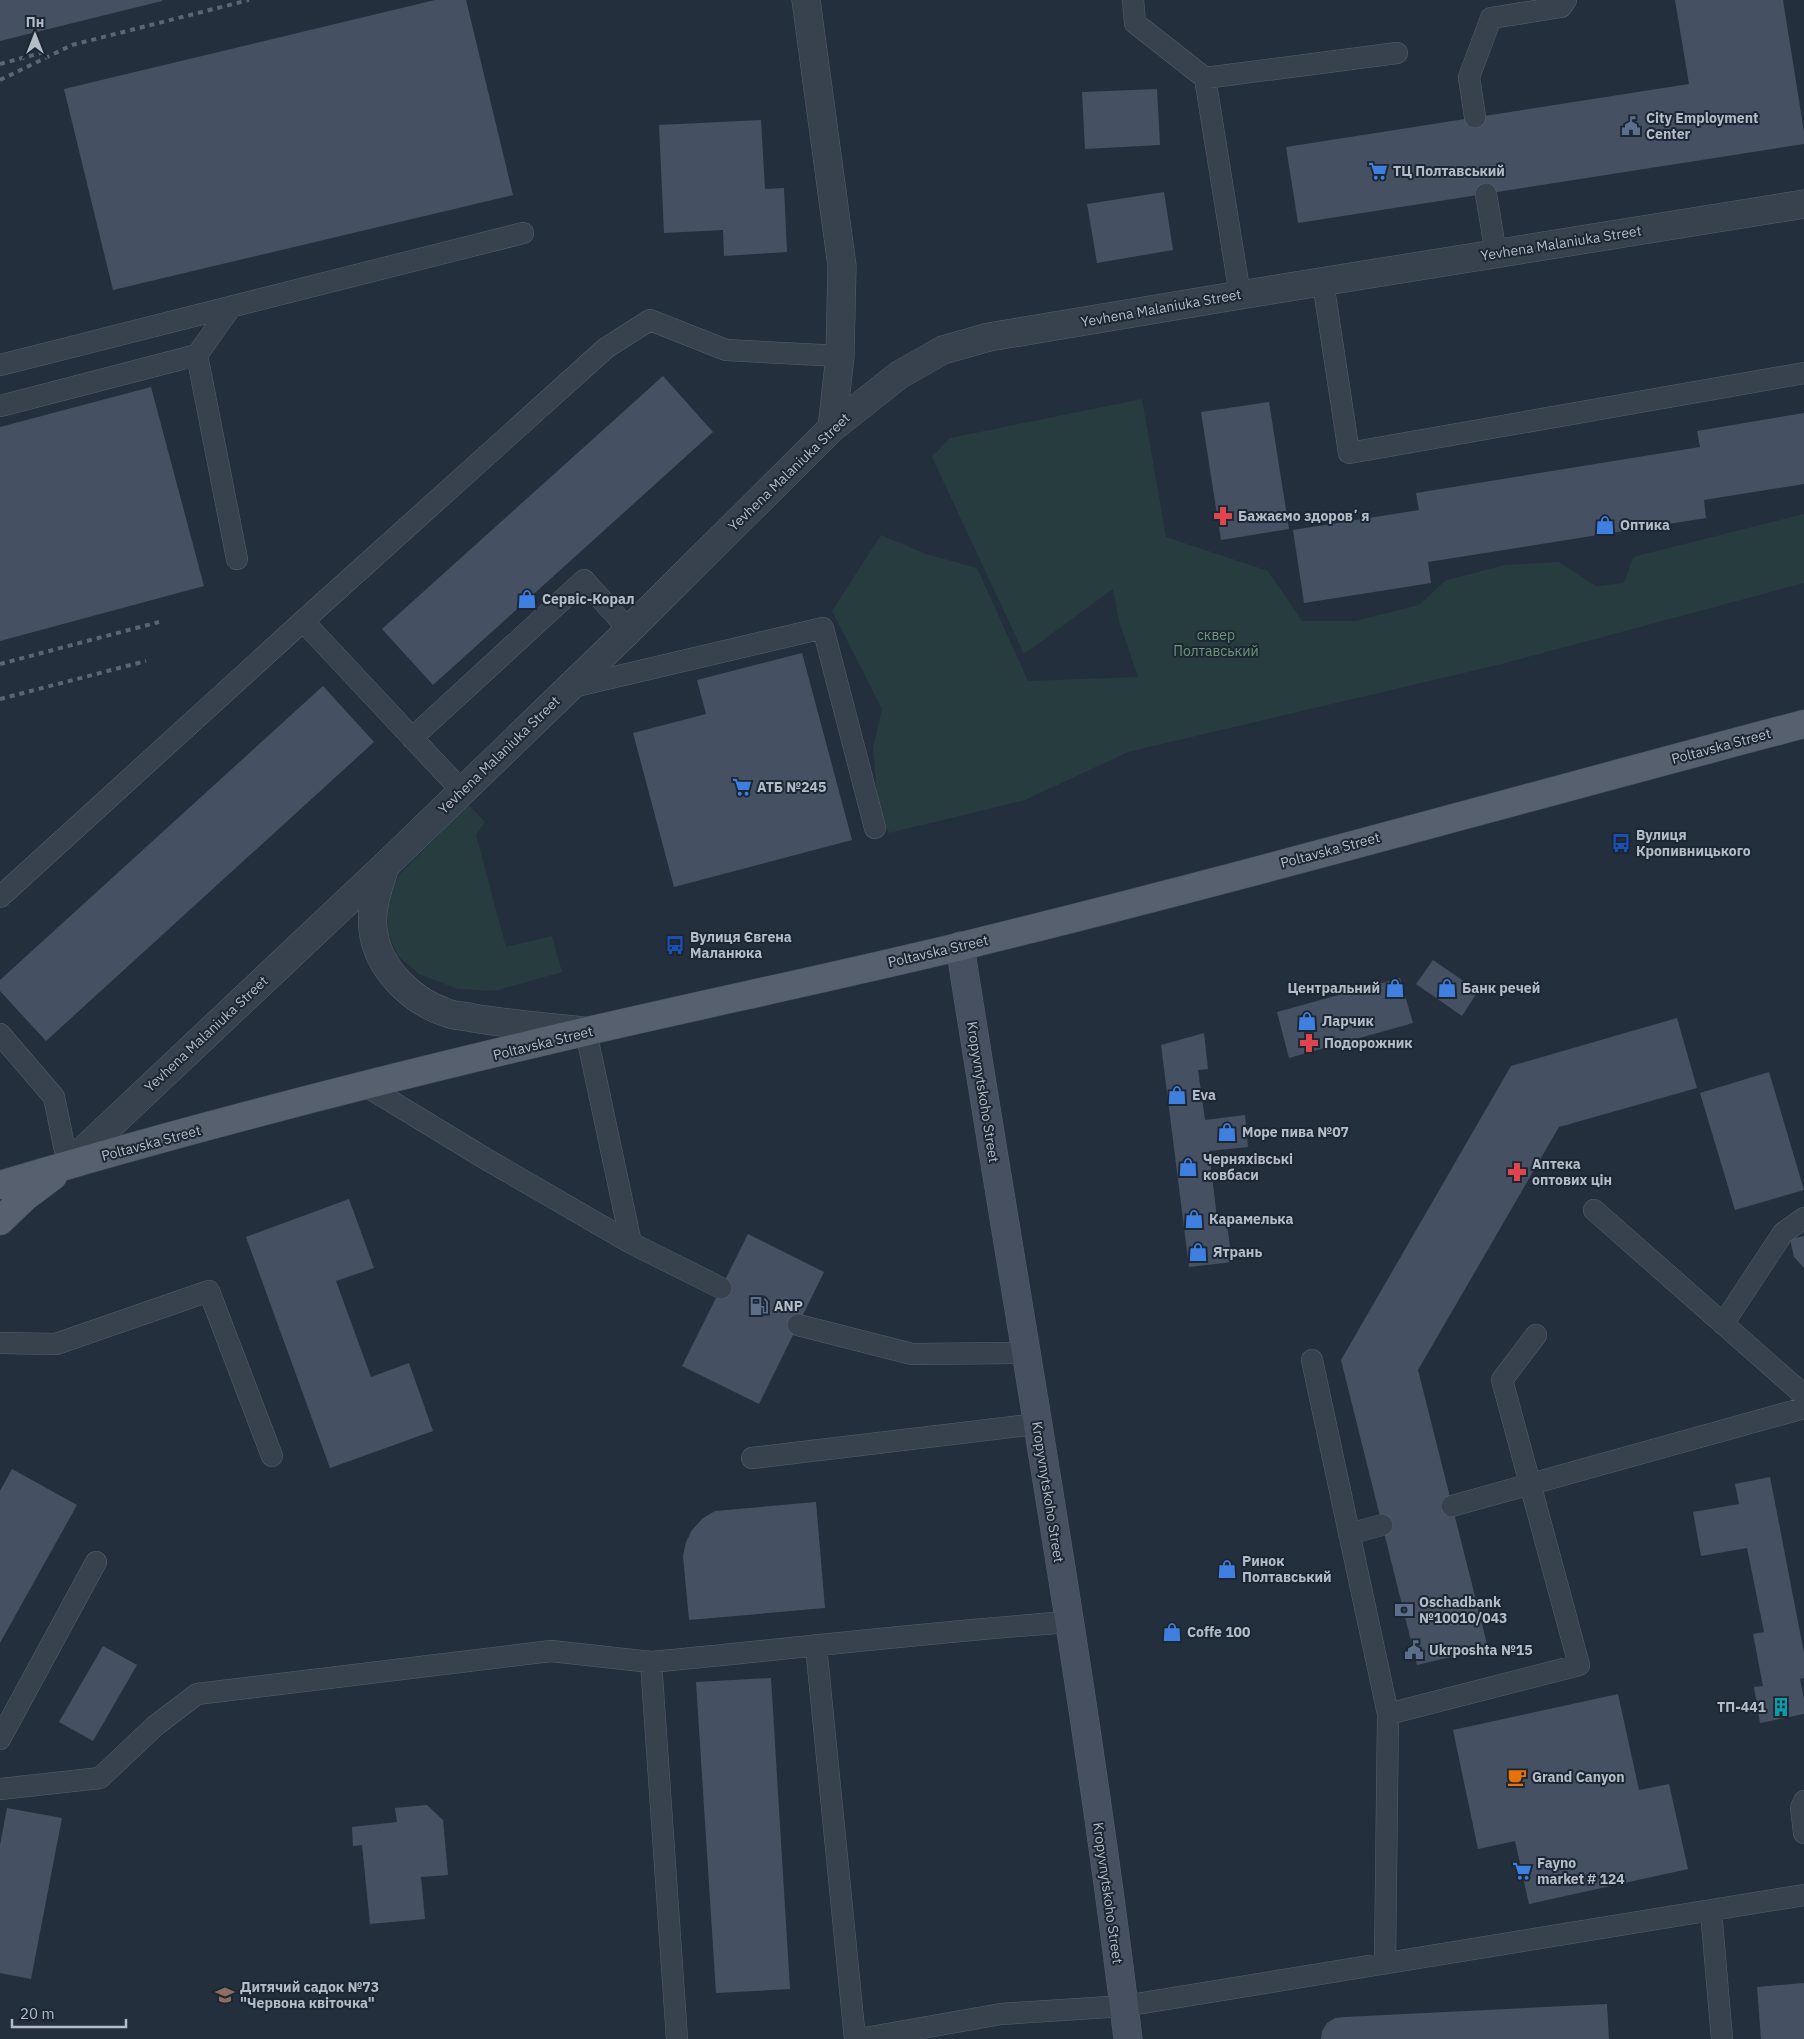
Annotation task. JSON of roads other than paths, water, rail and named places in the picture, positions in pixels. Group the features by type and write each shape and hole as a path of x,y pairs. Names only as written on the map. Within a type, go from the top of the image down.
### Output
{"main road":[{"name":"Poltavska Street","path":"68,1165 366,1086 586,1032 960,946 1124,905 1804,724"},
{"name":"Kropyvnytskoho Street","path":"960,946 1069,1622 1128,2039"},
{"name":"Yevhena Malaniuka Street","path":"0,1185 68,1165"},
{"path":"0,1221 24,1197 68,1165"}],"street":[{"path":"806,0 842,266 840,356 832,428"},
{"name":"Yevhena Malaniuka Street","path":"68,1165 386,865 629,630 832,428 899,374 943,350 989,337 1804,204"},
{"path":"386,865 374,900 372,929 379,955 394,978 415,996 446,1013 586,1032"}],"lane":[{"path":"1133,0 1135,23 1205,78 1240,295"},
{"path":"1475,117 1469,77 1491,18 1561,7 1566,0"},
{"path":"1205,78 1397,53"},
{"path":"1486,194 1496,254"},
{"path":"0,365 523,233"},
{"path":"1323,282 1349,453 1804,373"},
{"path":"0,406 197,355 231,307"},
{"path":"0,897 606,348 650,320 726,350 840,356"},
{"path":"197,355 237,559"},
{"path":"412,738 584,580 629,630"},
{"path":"303,621 462,791"},
{"path":"568,688 823,628 875,828"},
{"path":"586,1032 632,1243"},
{"path":"0,1034 54,1097 68,1165"},
{"path":"366,1086 486,1159 632,1243 721,1288"},
{"path":"1594,1210 1804,1394"},
{"path":"1723,1324 1783,1233 1804,1218"},
{"path":"0,1344 56,1344 209,1291 272,1456"},
{"path":"798,1325 912,1354 1025,1353"},
{"path":"1388,1714 1579,1665 1502,1380 1536,1335"},
{"path":"1312,1360 1388,1714 1385,1963"},
{"path":"1452,1506 1804,1408"},
{"path":"752,1458 1037,1424"},
{"path":"1349,1534 1382,1525"},
{"path":"0,1739 96,1562"},
{"path":"0,1789 100,1778 155,1726 197,1694 551,1651 651,1662 947,1631 1069,1622"},
{"path":"816,1646 855,2039"},
{"path":"651,1662 677,2039"},
{"path":"1804,1801 1801,1808 1804,1833"},
{"path":"859,2039 1001,2014 1124,2006 1804,1895"},
{"path":"1711,1911 1722,2039"}],"railway":[{"path":"0,80 72,45 249,0"},
{"path":"0,64 48,51"},
{"path":"0,664 159,622"},
{"path":"0,699 146,661"}],"place":[{"name":"City Employment Center","path":"1631,126"},
{"name":"ТЦ Полтавський","path":"1378,171"},
{"name":"Бажаємо здоровʼя","path":"1223,516"},
{"name":"Оптика","path":"1605,525"},
{"name":"Сервіс-Корал","path":"527,599"},
{"name":"АТБ №245","path":"742,787"},
{"name":"Вулиця Кропивницького","path":"1621,843"},
{"name":"Вулиця Євгена Маланюка","path":"675,945"},
{"name":"Центральний","path":"1395,988"},
{"name":"Банк речей","path":"1447,988"},
{"name":"Ларчик","path":"1307,1021"},
{"name":"Подорожник","path":"1309,1043"},
{"name":"Eva","path":"1177,1095"},
{"name":"Море пива №07","path":"1227,1132"},
{"name":"Черняхівські ковбаси","path":"1188,1167"},
{"name":"Аптека оптових цін","path":"1517,1172"},
{"name":"Карамелька","path":"1194,1219"},
{"name":"Ятрань","path":"1198,1252"},
{"name":"ANP","path":"759,1306"},
{"name":"Ринок Полтавський","path":"1227,1569"},
{"name":"Oschadbank №10010/043","path":"1404,1610"},
{"name":"Coffe 100","path":"1172,1632"},
{"name":"Ukrposhta №15","path":"1414,1650"},
{"name":"ТП-441","path":"1781,1707"},
{"name":"Grand Canyon","path":"1517,1777"},
{"name":"Fayno market # 124","path":"1522,1871"},
{"name":"Дитячий садок №73 \"Червона квіточка\"","path":"225,1995"}],"park label":[{"name":"сквер Полтавський","path":"1216,644"}]}
